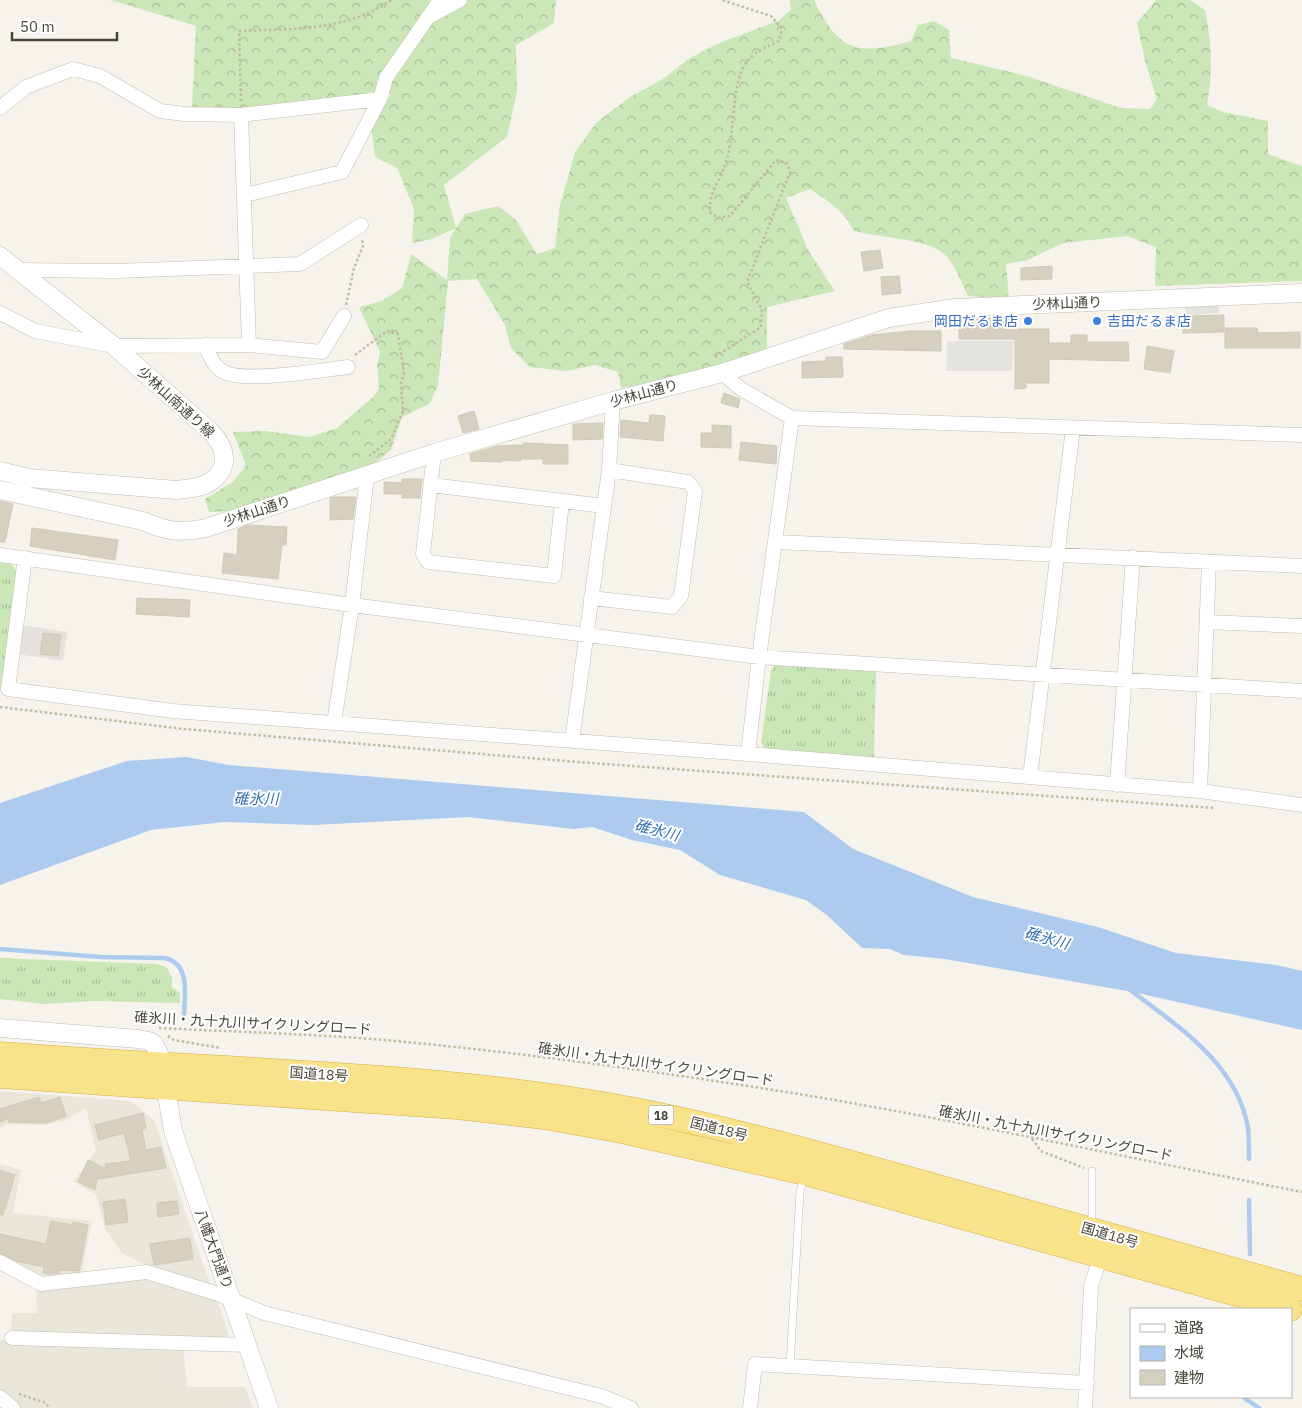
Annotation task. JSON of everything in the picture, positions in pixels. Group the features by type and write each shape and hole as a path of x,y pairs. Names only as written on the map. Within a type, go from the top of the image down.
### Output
{"highway":[{"name":"国道18号","path":"0,1054 166,1077 394,1098 622,1127 809,1162 1098,1232 1302,1289"},
{"name":"国道18号","path":"0,1076 166,1077 286,1071 444,1083 641,1111 809,1162 1101,1257 1286,1308"}],"street":[{"path":"245,195 342,172 380,99 386,78 440,0"},
{"path":"428,17 460,0"},
{"path":"0,108 26,87 73,69 100,76 160,111 185,114 241,115 380,99"},
{"path":"241,115 248,265 249,345"},
{"path":"17,270 116,271 300,264 361,225"},
{"name":"少林山南通り線","path":"0,256 114,346 221,442 225,450 218,474 210,482 196,488 176,490 29,478 0,471"},
{"name":"少林山通り","path":"0,490 143,521 162,529 183,533 206,528 434,453 613,401 722,373 889,318 955,308 1302,293"},
{"path":"0,313 35,331 114,346 249,345 322,352 344,316"},
{"path":"206,345 208,354 221,371 232,375 279,375 351,362"},
{"path":"722,373 741,389 792,418 1302,435"},
{"path":"572,741 609,470 613,401"},
{"path":"748,754 759,658 792,418"},
{"path":"1030,777 1073,428"},
{"path":"434,453 423,554 428,562 554,576 562,502"},
{"path":"591,598 672,607 681,596 695,491 688,482 609,470"},
{"path":"334,723 352,605 367,476"},
{"path":"431,485 604,506"},
{"path":"776,542 1057,553 1302,566"},
{"path":"0,554 352,605 759,658 1302,690"},
{"path":"1117,785 1133,557"},
{"path":"25,558 8,689 172,711 748,754 1200,791 1302,805"},
{"path":"1200,791 1209,562"},
{"path":"1206,622 1302,626"},
{"path":"0,1028 149,1041 159,1051 166,1077"},
{"name":"八幡大門通り","path":"166,1077 173,1132 269,1408"},
{"path":"1086,1408 1092,1286 1101,1257 1098,1232"},
{"path":"0,1262 41,1284 147,1272 232,1300 264,1313 601,1396 631,1408"},
{"path":"12,1338 247,1344"},
{"path":"750,1408 755,1364 1087,1383"},
{"path":"0,1397 13,1408"}],"lane":[{"path":"286,1071 321,1082"},
{"path":"508,1091 539,1103"},
{"path":"790,1366 800,1192 809,1162"},
{"path":"1092,1171 1092,1218 1098,1232"}],"path":[{"path":"241,115 239,31 293,29 344,22 376,11 391,0"},
{"path":"708,362 761,327 762,310 750,292 747,282 790,172 787,163 776,160 730,216 718,218 710,212 709,201 727,160 738,85 744,67 753,54 779,41 782,29 772,16 722,0"},
{"path":"344,316 354,268 363,246 361,225"},
{"path":"349,481 358,465 391,439 404,411 401,384 404,373 398,334 388,331 351,362"},
{"path":"0,708 184,729 577,762 1218,809"},
{"name":"碓氷川・九十九川サイクリングロード","path":"160,1032 153,1027 395,1041 495,1052 804,1095 1302,1192"},
{"path":"167,1036 174,1040 230,1049"},
{"path":"1032,1138 1035,1146 1054,1158 1092,1171"},
{"path":"16,1392 46,1403 49,1408"}],"shaded area":[{"path":"1218,305 1219,313 1186,315 1185,306"},
{"path":"947,341 1014,341 1012,371 946,371"},
{"path":"21,625 67,632 63,661 17,654"},
{"path":"0,1091 130,1101 154,1120 210,1284 148,1267 122,1253 105,1229 96,1194 73,1182 96,1151 86,1108 64,1121 44,1125 7,1124 0,1127"},
{"path":"0,1164 21,1170 13,1213 92,1221 81,1275 37,1277 0,1258"},
{"path":"147,1276 216,1296 230,1340 11,1334 12,1313 37,1313 36,1285"},
{"path":"0,1340 183,1346 187,1387 245,1387 253,1408 0,1408"}],"green space":[{"path":"111,0 556,0 554,23 516,45 517,91 507,137 444,185 456,228 432,239 412,243 414,209 397,168 375,157 371,128 391,94 247,108 192,109 196,26"},
{"path":"790,0 814,0 832,30 841,40 852,46 877,48 911,41 918,25 934,21 949,30 951,58 1027,76 1121,108 1150,109 1157,99 1145,61 1137,23 1156,0 1190,0 1205,10 1211,69 1207,105 1223,112 1268,121 1268,154 1302,166 1302,281 1155,286 1156,247 1127,236 1063,243 1028,260 1006,264 1009,298 968,296 954,267 947,257 936,248 914,241 854,231 841,212 810,189 786,198 808,250 835,291 767,307 767,350 690,375 621,388 618,372 595,365 566,371 530,367 511,348 505,325 477,279 448,281 438,386 429,404 402,417 391,450 375,463 230,511 209,512 205,499 234,481 246,465 233,432 266,431 310,437 337,428 372,398 379,389 377,365 380,352 359,307 382,301 402,288 411,254 447,280 450,238 465,214 498,206 516,220 537,254 555,248 560,205 575,152 596,123 630,97 663,79 690,58 717,44 778,21 791,10"},
{"path":"0,563 11,564 17,571 3,691 0,690"},
{"path":"776,663 876,670 874,758 766,751 761,743 771,671"},
{"path":"0,958 156,964 166,967 172,977 172,987 180,993 180,1003 93,1001 45,1004 0,999"}],"water":[{"name":"碓氷川","path":"186,757 229,765 804,812 853,849 973,897 1098,927 1176,953 1276,965 1302,971 1302,1030 1133,992 945,959 904,955 890,949 862,948 828,916 806,900 720,875 680,850 632,840 592,827 574,829 468,817 313,825 224,822 151,830 0,885 0,803 127,761"}],"building":[{"path":"880,250 883,268 864,271 861,252"},
{"path":"1052,266 1052,279 1021,280 1021,268"},
{"path":"899,276 901,293 882,295 881,277"},
{"path":"1224,315 1224,332 1183,333 1183,316"},
{"path":"959,318 1013,318 1013,329 1049,329 1049,343 1071,343 1071,335 1087,335 1087,342 1128,342 1129,361 1049,359 1049,383 1026,383 1026,388 1015,389 1015,339 959,339"},
{"path":"1225,328 1257,328 1258,333 1300,332 1300,348 1225,348"},
{"path":"910,331 941,331 941,351 844,349 844,344 872,335"},
{"path":"1147,346 1174,351 1170,373 1144,369"},
{"path":"826,357 842,357 843,377 802,378 802,362 826,361"},
{"path":"724,393 740,399 738,408 721,403"},
{"path":"474,411 479,429 463,433 458,416"},
{"path":"650,415 665,416 663,441 620,437 621,420 649,423"},
{"path":"603,423 602,439 573,440 573,424"},
{"path":"712,425 731,426 731,448 701,447 701,433 712,433"},
{"path":"741,442 777,446 776,464 739,460"},
{"path":"523,443 568,445 568,464 543,464 543,459 503,460 502,462 471,461 470,454 497,446 523,445"},
{"path":"402,479 422,479 420,498 402,498 402,494 384,494 384,482 402,483"},
{"path":"356,497 353,519 330,520 330,498"},
{"path":"0,501 13,504 5,542 0,542"},
{"path":"248,525 287,527 286,545 282,545 278,579 222,573 224,553 237,555 238,529"},
{"path":"32,528 118,540 115,560 30,546"},
{"path":"137,598 190,600 189,617 136,614"},
{"path":"43,633 61,635 58,656 40,654"},
{"path":"39,1097 41,1103 60,1097 66,1116 46,1123 9,1122 8,1119 0,1122 0,1109"},
{"path":"143,1113 146,1128 142,1129 146,1150 161,1147 166,1168 99,1179 98,1175 95,1190 78,1182 88,1160 106,1169 105,1164 131,1161 124,1133 99,1140 95,1125"},
{"path":"0,1170 15,1175 3,1215 0,1215"},
{"path":"125,1199 128,1222 106,1225 103,1202"},
{"path":"177,1201 179,1214 158,1217 157,1203"},
{"path":"51,1221 73,1225 73,1222 88,1225 79,1271 59,1270 59,1273 43,1273 44,1267 16,1261 0,1253 0,1234 46,1244"},
{"path":"190,1238 193,1259 154,1265 150,1244"}],"waterway":[{"path":"0,949 101,957 165,958 179,966 182,973 185,989 184,1014"},
{"path":"1129,989 1185,1032 1218,1065 1232,1084 1242,1105 1248,1128 1249,1159"},
{"path":"1249,1200 1250,1254"},
{"path":"1244,1398 1259,1408"}],"place":[{"name":"岡田だるま店","path":"1028,321"},
{"name":"吉田だるま店","path":"1097,321"}]}
